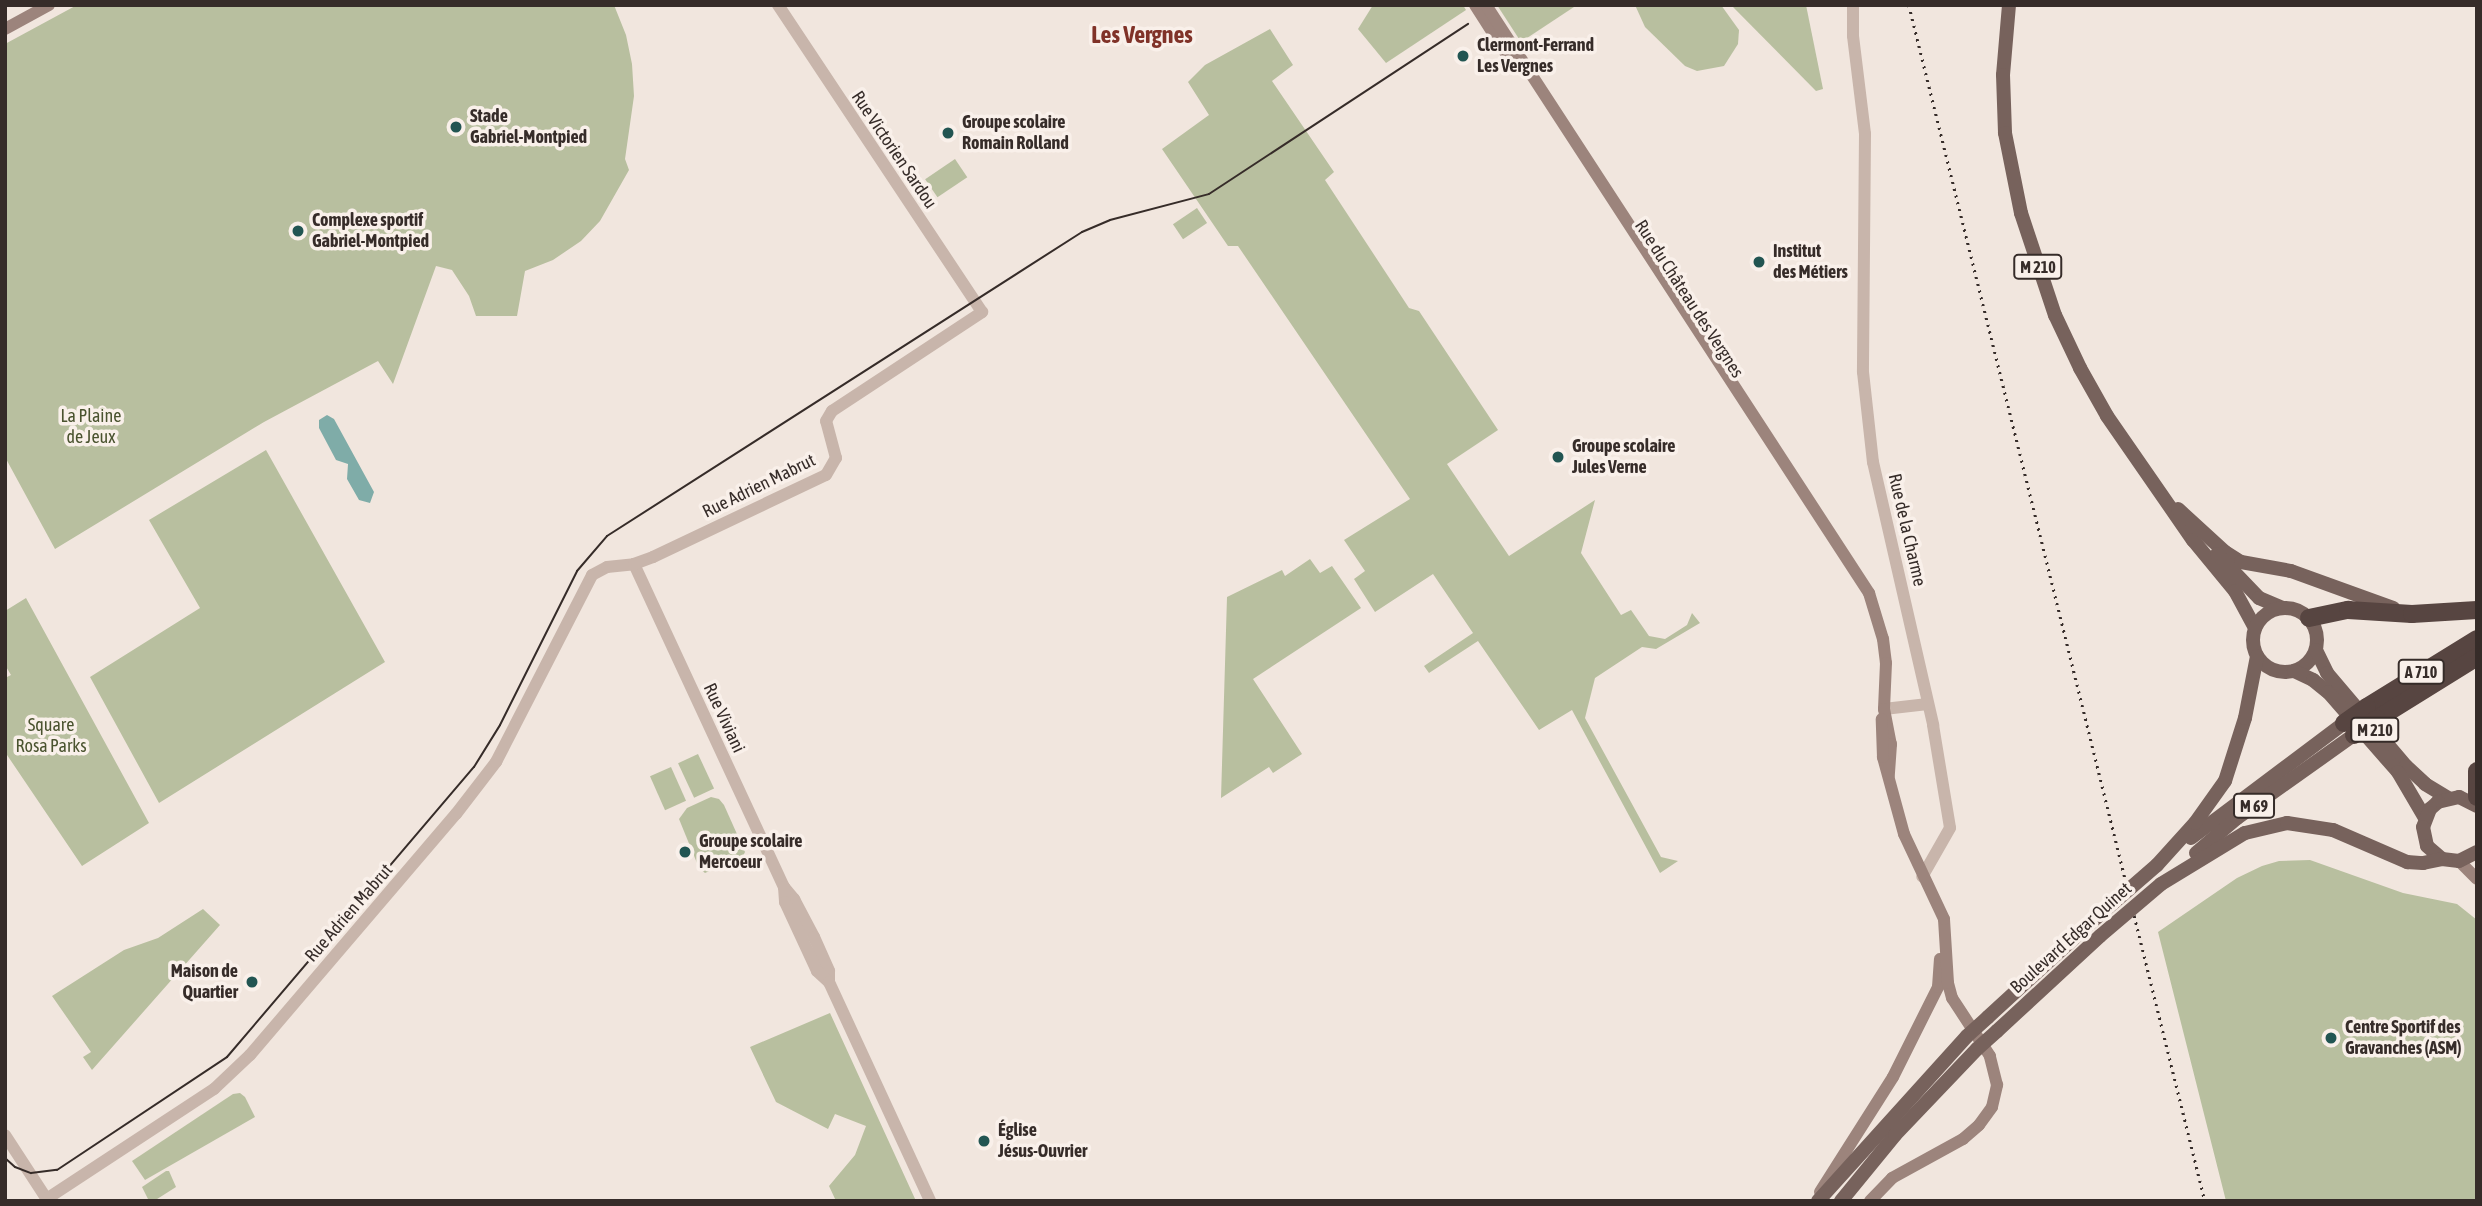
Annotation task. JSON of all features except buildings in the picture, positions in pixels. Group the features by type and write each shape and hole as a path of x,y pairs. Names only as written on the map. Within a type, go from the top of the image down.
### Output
{"highway":[{"path":"2309,618 2348,610 2412,614 2477,610"},
{"name":"A 710","path":"2349,729 2477,639"},
{"name":"A 710","path":"2372,713 2477,657"},
{"path":"2477,771 2477,797"}],"main road":[{"path":"5,29 49,5"},
{"name":"Rue du Château des Vergnes","path":"1475,5 1876,612"},
{"name":"Rue du Château des Vergnes","path":"1486,5 1860,577 1876,612 1886,663 1884,709 1891,744 1889,776 1904,834 1922,877"},
{"name":"M 210","path":"2009,5 2003,75 2005,133 2031,248 2055,315 2107,416 2193,540 2235,591 2255,628"},
{"path":"2166,499 2225,552 2241,562 2291,571 2354,596 2412,614"},
{"name":"M 210","path":"2166,499 2259,598 2282,608"},
{"path":"2157,864 2195,823 2225,781 2245,718 2257,656 2254,647 2255,628 2266,614 2282,608 2301,612 2309,618 2316,633 2316,650 2303,667 2294,671 2273,670 2257,656"},
{"name":"M 210","path":"2316,650 2327,673 2406,766 2425,784 2448,798"},
{"name":"M 210","path":"2294,671 2313,680 2328,692 2398,772 2425,818"},
{"name":"M 69","path":"2157,864 2349,729"},
{"name":"Boulevard Edgar Quinet","path":"1840,1201 1895,1135 1977,1049 2100,936 2237,818 2349,729"},
{"path":"2442,859 2427,846 2423,827 2425,818 2438,802 2448,798 2459,797 2477,806"},
{"path":"2161,884 2245,833 2287,823 2333,830 2407,862 2423,863 2442,859 2459,861 2477,852"},
{"path":"2459,861 2477,879"},
{"name":"Boulevard Edgar Quinet","path":"1816,1201 1967,1036 2157,864"},
{"path":"1870,1201 1892,1178 1963,1139 1987,1117 1996,1097 1996,1073 1990,1056 1952,998 1948,983 1944,919 1922,877"},
{"path":"1816,1201 1874,1111 1938,987 1941,947 1935,904"}],"street":[{"name":"Rue Victorien Sardou","path":"778,5 982,313"},
{"name":"Rue de la Charme","path":"1853,5 1853,36 1865,134 1863,372 1874,462 1928,704 1950,828 1922,877"},
{"name":"Rue Adrien Mabrut","path":"48,1199 214,1089 250,1055 486,776 523,714 593,575 617,564 634,564 826,475 836,458 826,421 832,411 982,313"},
{"name":"Rue Viviani","path":"634,564 784,887 794,899 814,937 829,971 828,982 930,1201"},
{"path":"1884,709 1928,704"},
{"path":"5,1135 48,1199"}],"green space":[{"name":"Complexe sportif Gabriel-Montpied","path":"77,5 614,5 626,35 632,64 634,96 625,159 629,170 600,221 581,241 553,260 525,271 517,316 476,316 469,296 452,270 436,266 393,384 378,361 264,422 55,549 5,457 5,44"},
{"path":"1373,5 1463,5 1466,10 1386,63 1358,29"},
{"path":"1497,5 1577,5 1521,42"},
{"path":"1635,5 1721,5 1739,30 1738,44 1724,66 1697,71 1685,66 1645,27"},
{"path":"1731,5 1806,5 1823,89 1816,91"},
{"path":"1270,29 1293,65 1272,81 1334,172 1325,180 1409,308 1419,311 1498,430 1447,464 1509,556 1595,500 1581,553 1621,615 1631,610 1649,636 1665,639 1687,625 1692,613 1700,623 1656,649 1642,647 1595,678 1585,718 1661,857 1678,861 1660,873 1572,710 1539,730 1478,641 1429,673 1424,666 1473,633 1433,574 1375,612 1354,579 1365,571 1344,540 1410,499 1238,246 1228,246 1162,149 1209,115 1188,82 1205,65"},
{"path":"955,159 967,177 937,197 925,179"},
{"path":"1197,208 1207,223 1183,239 1173,224"},
{"path":"266,450 385,662 159,803 90,677 200,608 149,520"},
{"path":"1310,559 1320,573 1332,566 1361,608 1253,679 1302,754 1273,773 1269,767 1221,798 1227,597 1282,570 1285,576"},
{"name":"Square Rosa Parks","path":"26,598 149,823 82,866 5,752 5,678 11,675 5,665 5,611"},
{"path":"698,754 714,788 694,798 678,763"},
{"path":"671,767 686,801 665,810 650,776"},
{"path":"711,797 719,799 724,805 745,852 743,856 705,873 699,868 679,819 687,808"},
{"name":"Centre Sportif des Gravanches (ASM)","path":"2310,860 2403,893 2457,904 2477,920 2477,1201 2226,1201 2158,932 2237,878 2262,866 2279,861"},
{"path":"203,909 220,925 92,1070 83,1057 91,1052 52,996 124,950 158,938"},
{"path":"830,1013 916,1201 836,1201 829,1186 855,1155 866,1126 835,1114 828,1129 776,1102 750,1047"},
{"path":"240,1093 245,1097 255,1117 145,1180 132,1161 233,1094"},
{"path":"169,1171 176,1187 154,1201 149,1201 142,1187"}],"water":[{"path":"327,415 334,419 374,492 370,503 359,500 347,479 348,464 336,460 319,428 319,420"}],"tram line":[{"path":"5,1158 15,1167 31,1173 57,1170 227,1057 474,767 500,725 577,571 607,536 1082,232 1110,220 1209,194 1468,24"}],"railway":[{"path":"1909,5 2205,1201"}],"place":[{"name":"Clermont-Ferrand Les Vergnes","path":"1463,56"},
{"name":"Stade Gabriel-Montpied","path":"456,127"},
{"name":"Groupe scolaire Romain Rolland","path":"948,133"},
{"name":"Complexe sportif Gabriel-Montpied","path":"298,231"},
{"name":"Institut des Métiers","path":"1759,262"},
{"name":"Groupe scolaire Jules Verne","path":"1558,457"},
{"name":"Groupe scolaire Mercoeur","path":"685,852"},
{"name":"Maison de Quartier","path":"252,982"},
{"name":"Centre Sportif des Gravanches (ASM)","path":"2331,1038"},
{"name":"Église Jésus-Ouvrier","path":"984,1141"}],"district":[{"name":"Les Vergnes","path":"1142,35"}],"park label":[{"name":"La Plaine de Jeux","path":"91,427"}]}
